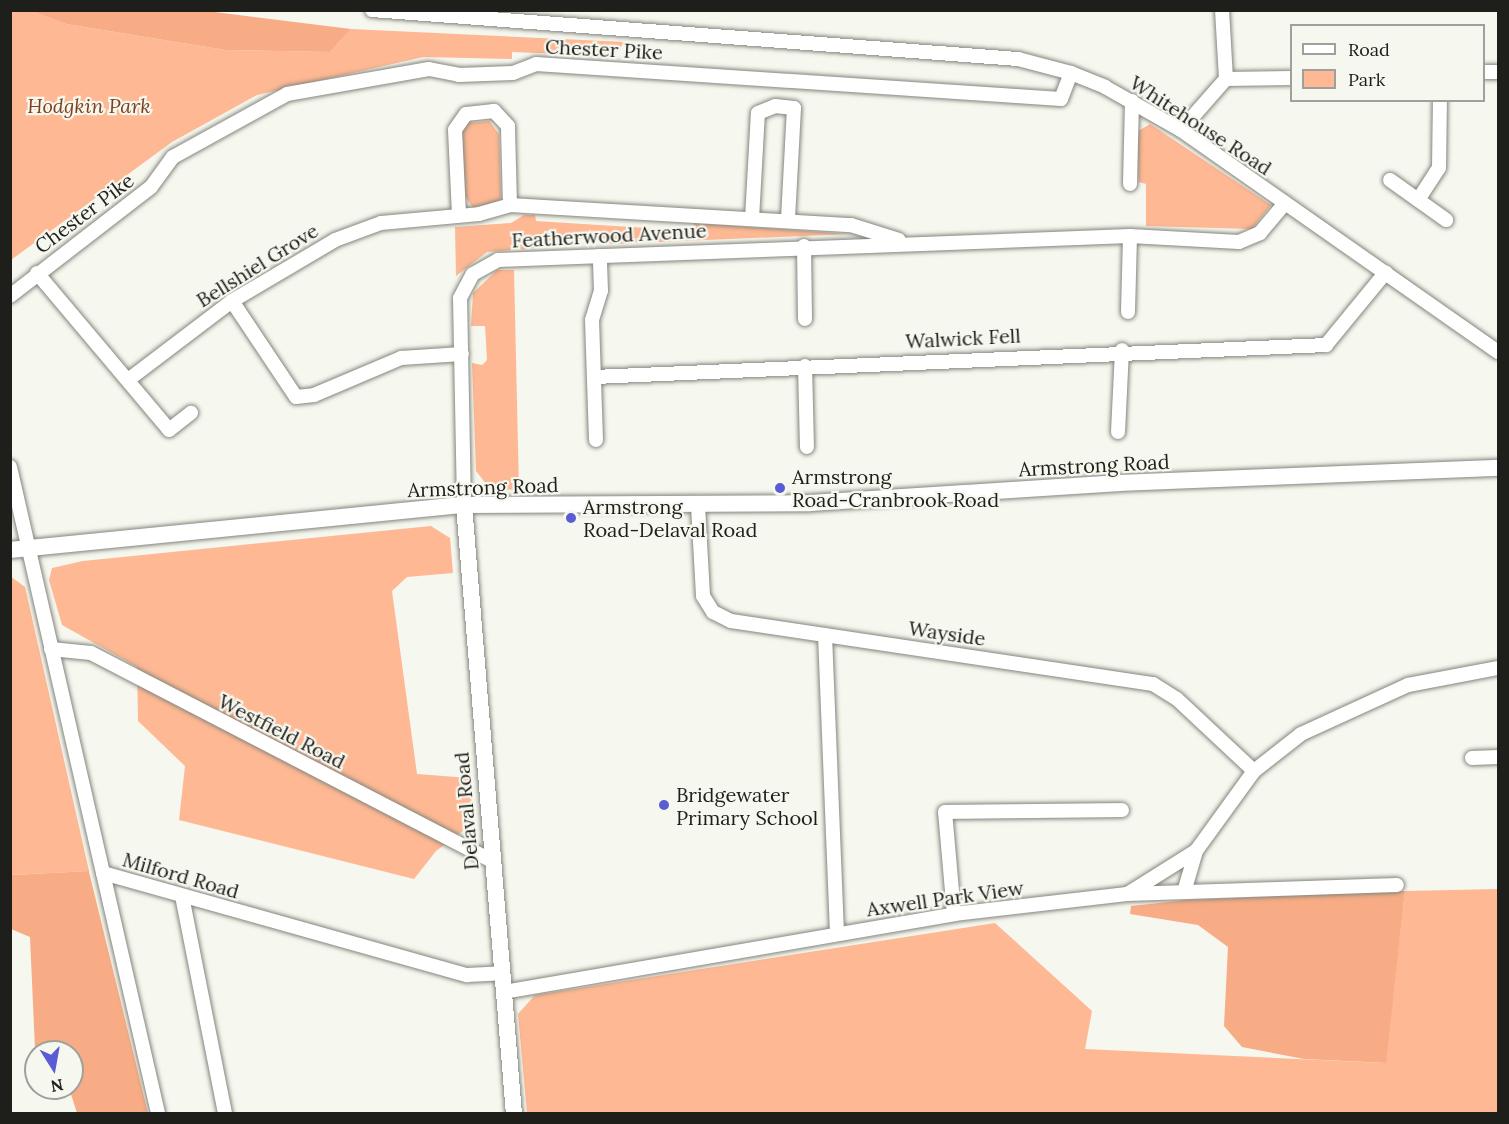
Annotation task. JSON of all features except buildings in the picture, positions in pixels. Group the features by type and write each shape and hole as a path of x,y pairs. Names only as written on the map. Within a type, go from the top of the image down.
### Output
{"street":[{"name":"Whitehouse Road","path":"372,10 1018,59 1071,73 1132,101 1181,130 1498,352"},
{"path":"1181,130 1226,79 1222,10"},
{"name":"Chester Pike","path":"10,296 151,187 172,157 287,94 429,69 459,75 513,73 536,64 1061,99 1071,73"},
{"path":"1226,79 1290,78"},
{"path":"1130,184 1132,101"},
{"path":"1418,200 1439,168 1440,102"},
{"path":"752,219 758,112 775,106 794,108 788,220"},
{"name":"Featherwood Avenue","path":"510,205 508,126 494,111 466,114 455,130 459,214 495,212 510,205 788,220 851,225 909,244"},
{"path":"1390,180 1446,220"},
{"name":"Featherwood Avenue","path":"464,505 460,298 464,286 486,265 510,259 804,246 1130,236 1239,242 1260,233 1285,203"},
{"name":"Bellshiel Grove","path":"128,380 232,301 335,240 381,223 459,214"},
{"path":"1128,312 1130,236"},
{"path":"804,246 805,319"},
{"path":"596,440 592,320 601,291 600,256"},
{"name":"Walwick Fell","path":"594,377 1126,350 1326,345 1386,272"},
{"path":"37,273 169,430 190,413"},
{"path":"232,301 296,397 314,395 401,358 462,354"},
{"path":"1118,432 1126,350"},
{"path":"805,366 807,447"},
{"path":"10,467 19,549"},
{"name":"Armstrong Road","path":"19,549 464,505 698,506 1498,468"},
{"name":"Delaval Road","path":"464,505 514,1113"},
{"name":"Wayside","path":"698,506 703,596 713,612 731,621 1153,684 1177,699 1254,771"},
{"name":"Milford Road","path":"19,549 51,649 103,873 467,975 502,973"},
{"path":"825,635 837,934"},
{"name":"Westfield Road","path":"51,649 91,653 492,861"},
{"path":"1184,892 1196,851 1254,771 1301,734 1357,705 1408,685 1498,668"},
{"path":"1472,758 1498,757"},
{"path":"954,914 945,813 1122,810"},
{"path":"1127,894 1196,851"},
{"path":"103,873 158,1113"},
{"name":"Axwell Park View","path":"504,992 954,914 1127,894 1397,885"},
{"path":"182,896 225,1113"}],"green space":[{"name":"Hodgkin Park","path":"11,11 31,11 66,24 225,50 330,52 351,29 625,42 612,56 512,52 512,59 423,57 257,95 172,142 11,260"},
{"path":"489,121 499,134 501,195 499,203 473,208 465,196 462,129 467,123"},
{"path":"1150,124 1271,205 1252,229 1146,226 1146,184 1139,182 1135,133"},
{"path":"524,215 535,215 536,221 694,231 694,223 848,234 611,244 602,237 535,242 534,248 487,252 456,276 455,227 511,223"},
{"path":"497,270 514,270 519,490 490,489 476,471 472,363 482,365 487,360 485,326 471,326 473,293"},
{"path":"431,526 450,538 453,573 407,577 392,591 417,774 469,778 473,817 463,831 436,851 414,879 179,820 185,766 138,721 137,667 62,625 49,580 52,568 83,561"},
{"path":"10,576 25,587 89,871 11,875"},
{"path":"1498,889 1498,1113 527,1113 518,1014 535,995 995,923 1092,1011 1085,1049 1385,1063 1405,891"}],"shaded area":[{"path":"31,11 207,11 351,29 330,52 225,50 66,24"},
{"path":"89,871 148,1113 77,1113 73,1100 84,1100 84,1040 35,1040 30,937 11,929 11,875"},
{"path":"1405,891 1386,1063 1304,1059 1242,1047 1224,1026 1228,947 1198,925 1130,914 1131,906 1187,900"}],"place":[{"name":"Armstrong Road-Cranbrook Road","path":"780,488"},
{"name":"Armstrong Road-Delaval Road","path":"571,518"},
{"name":"Bridgewater Primary School","path":"664,805"}]}
